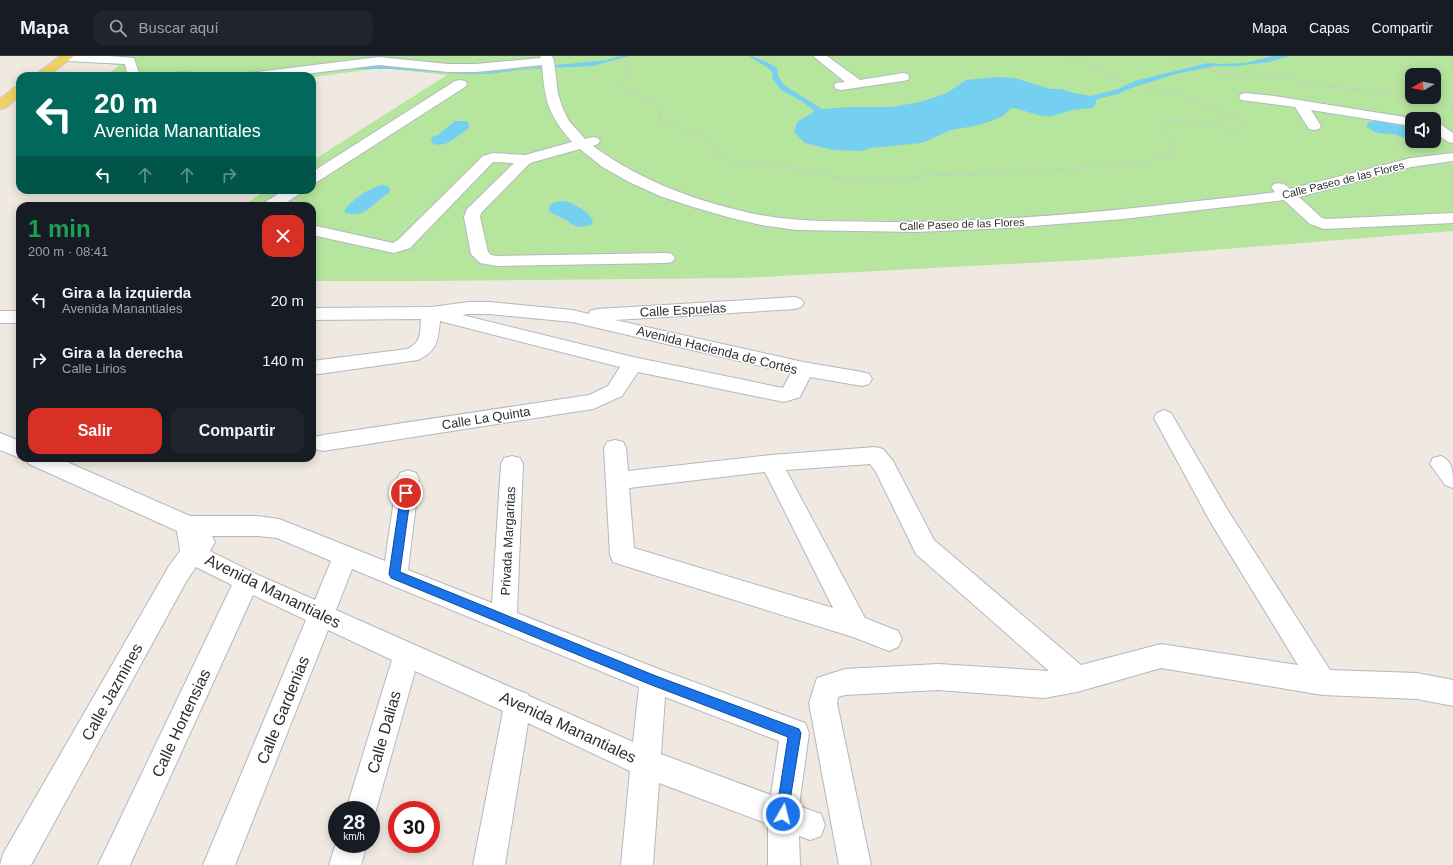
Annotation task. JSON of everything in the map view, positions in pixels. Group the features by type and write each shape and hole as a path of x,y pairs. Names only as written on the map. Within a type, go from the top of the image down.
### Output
{"main road":[{"path":"46,72 68,56"},
{"path":"3,100 16,92"}],"street":[{"path":"68,56 130,61 133,72"},
{"path":"819,56 857,84"},
{"path":"289,72 379,61 448,68 551,66"},
{"name":"Calle Paseo de las Flores","path":"551,66 552,100 562,121 585,140 597,157 632,177 675,195 747,217 791,224 828,226 939,226 1016,218 1107,216 1282,190 1340,183 1385,168 1453,157"},
{"path":"841,86 903,77"},
{"path":"316,176 460,84"},
{"path":"1246,97 1405,121"},
{"path":"1300,104 1314,126"},
{"path":"1441,128 1453,130"},
{"path":"1441,131 1453,139"},
{"path":"316,231 394,248 404,244 488,159 493,157 519,159 585,140"},
{"name":"Calle Paseo de las Flores","path":"1282,190 1319,176 1378,157 1424,150 1453,148"},
{"path":"519,159 474,212 472,217 480,254 486,259 497,261 666,258"},
{"path":"1282,190 1316,221 1324,224 1453,218"},
{"path":"276,202 288,194"},
{"name":"Calle Espuelas","path":"572,316 795,303"},
{"name":"Avenida Hacienda de Cortés","path":"316,314 430,313 469,308 489,308 572,316 803,369 793,392 784,395 770,393 633,364 430,313"},
{"path":"316,367 411,355 422,350 429,338 430,313"},
{"path":"0,317 16,316"},
{"name":"Calle La Quinta","path":"324,443 593,402 615,391 633,364"},
{"path":"803,369 862,379"},
{"path":"1164,418 1219,516 1323,682"},
{"path":"0,441 16,448"},
{"path":"615,448 622,555 856,626 888,639"},
{"path":"617,481 772,463 875,455 885,467 925,547 1077,679"},
{"path":"46,462 188,526 257,526 280,529 653,680 795,733 796,820 784,865"},
{"path":"772,463 856,626"},
{"name":"Privada Margaritas","path":"504,619 512,464"},
{"path":"394,574 408,479"},
{"name":"Calle Jazmines","path":"14,865 178,573 192,553 218,525"},
{"name":"Avenida Manantiales","path":"188,526 192,553 247,580 646,763 796,820"},
{"name":"Calle Gardenias","path":"219,865 346,555"},
{"name":"Calle Hortensias","path":"114,865 247,580"},
{"name":"Calle Dalias","path":"364,801 407,653"},
{"path":"855,865 823,703 827,687 845,682 938,677 1044,686 1077,679 1161,656 1323,682 1417,686 1453,693"},
{"path":"637,865 653,680"},
{"path":"489,865 518,704"},
{"path":"345,865 348,853"}],"path":[{"path":"620,56 627,66 626,74 621,85 623,89 630,93 653,98 656,102 660,118 665,124 705,137 718,154 730,161 770,163 820,175 848,178 870,179 905,178 933,175 969,175 1126,164 1156,159 1174,154 1174,150 1165,137 1162,127 1163,123 1170,119 1189,120 1236,130 1245,127 1239,120 1179,94 1146,88"},
{"path":"1065,56 1083,62 1121,81"},
{"path":"1166,56 1188,59 1201,64"},
{"path":"1207,68 1219,73 1290,79 1321,86 1368,90 1444,105 1453,105"}],"green space":[{"path":"85,56 1453,56 1453,231 1087,260 741,278 316,281 316,202 248,202 261,194 316,194 316,158 447,75 382,68 316,76 316,72 111,72 119,65 79,61"}],"water":[{"path":"619,56 629,56 593,66 527,69 489,74 463,74 392,69 354,69 353,66 378,64 478,73 607,60"},
{"path":"749,56 767,62 777,68 778,76 784,85 822,109 892,107 920,102 947,93 966,80 995,77 1014,78 1051,89 1061,89 1091,96 1118,89 1135,81 1208,63 1245,63 1273,56 1289,56 1269,62 1237,66 1214,66 1176,74 1131,88 1118,94 1097,99 1094,107 1072,110 1054,115 1041,115 1011,108 1003,116 991,121 975,126 951,130 922,143 871,148 862,151 833,150 805,143 794,132 797,122 815,111 800,100 781,90 772,78 773,73"},
{"path":"455,121 467,121 469,128 448,143 439,145 433,144 431,141 432,137 438,135"},
{"path":"1377,121 1405,127 1405,138 1372,130 1367,127 1369,122"},
{"path":"381,185 388,186 390,190 389,193 369,209 358,214 344,212 350,204 360,196"},
{"path":"566,201 580,208 588,214 593,221 591,225 580,227 575,226 549,211 551,204"}],"route":[{"path":"406,493 394,574 653,680 795,733 783,814"}]}
